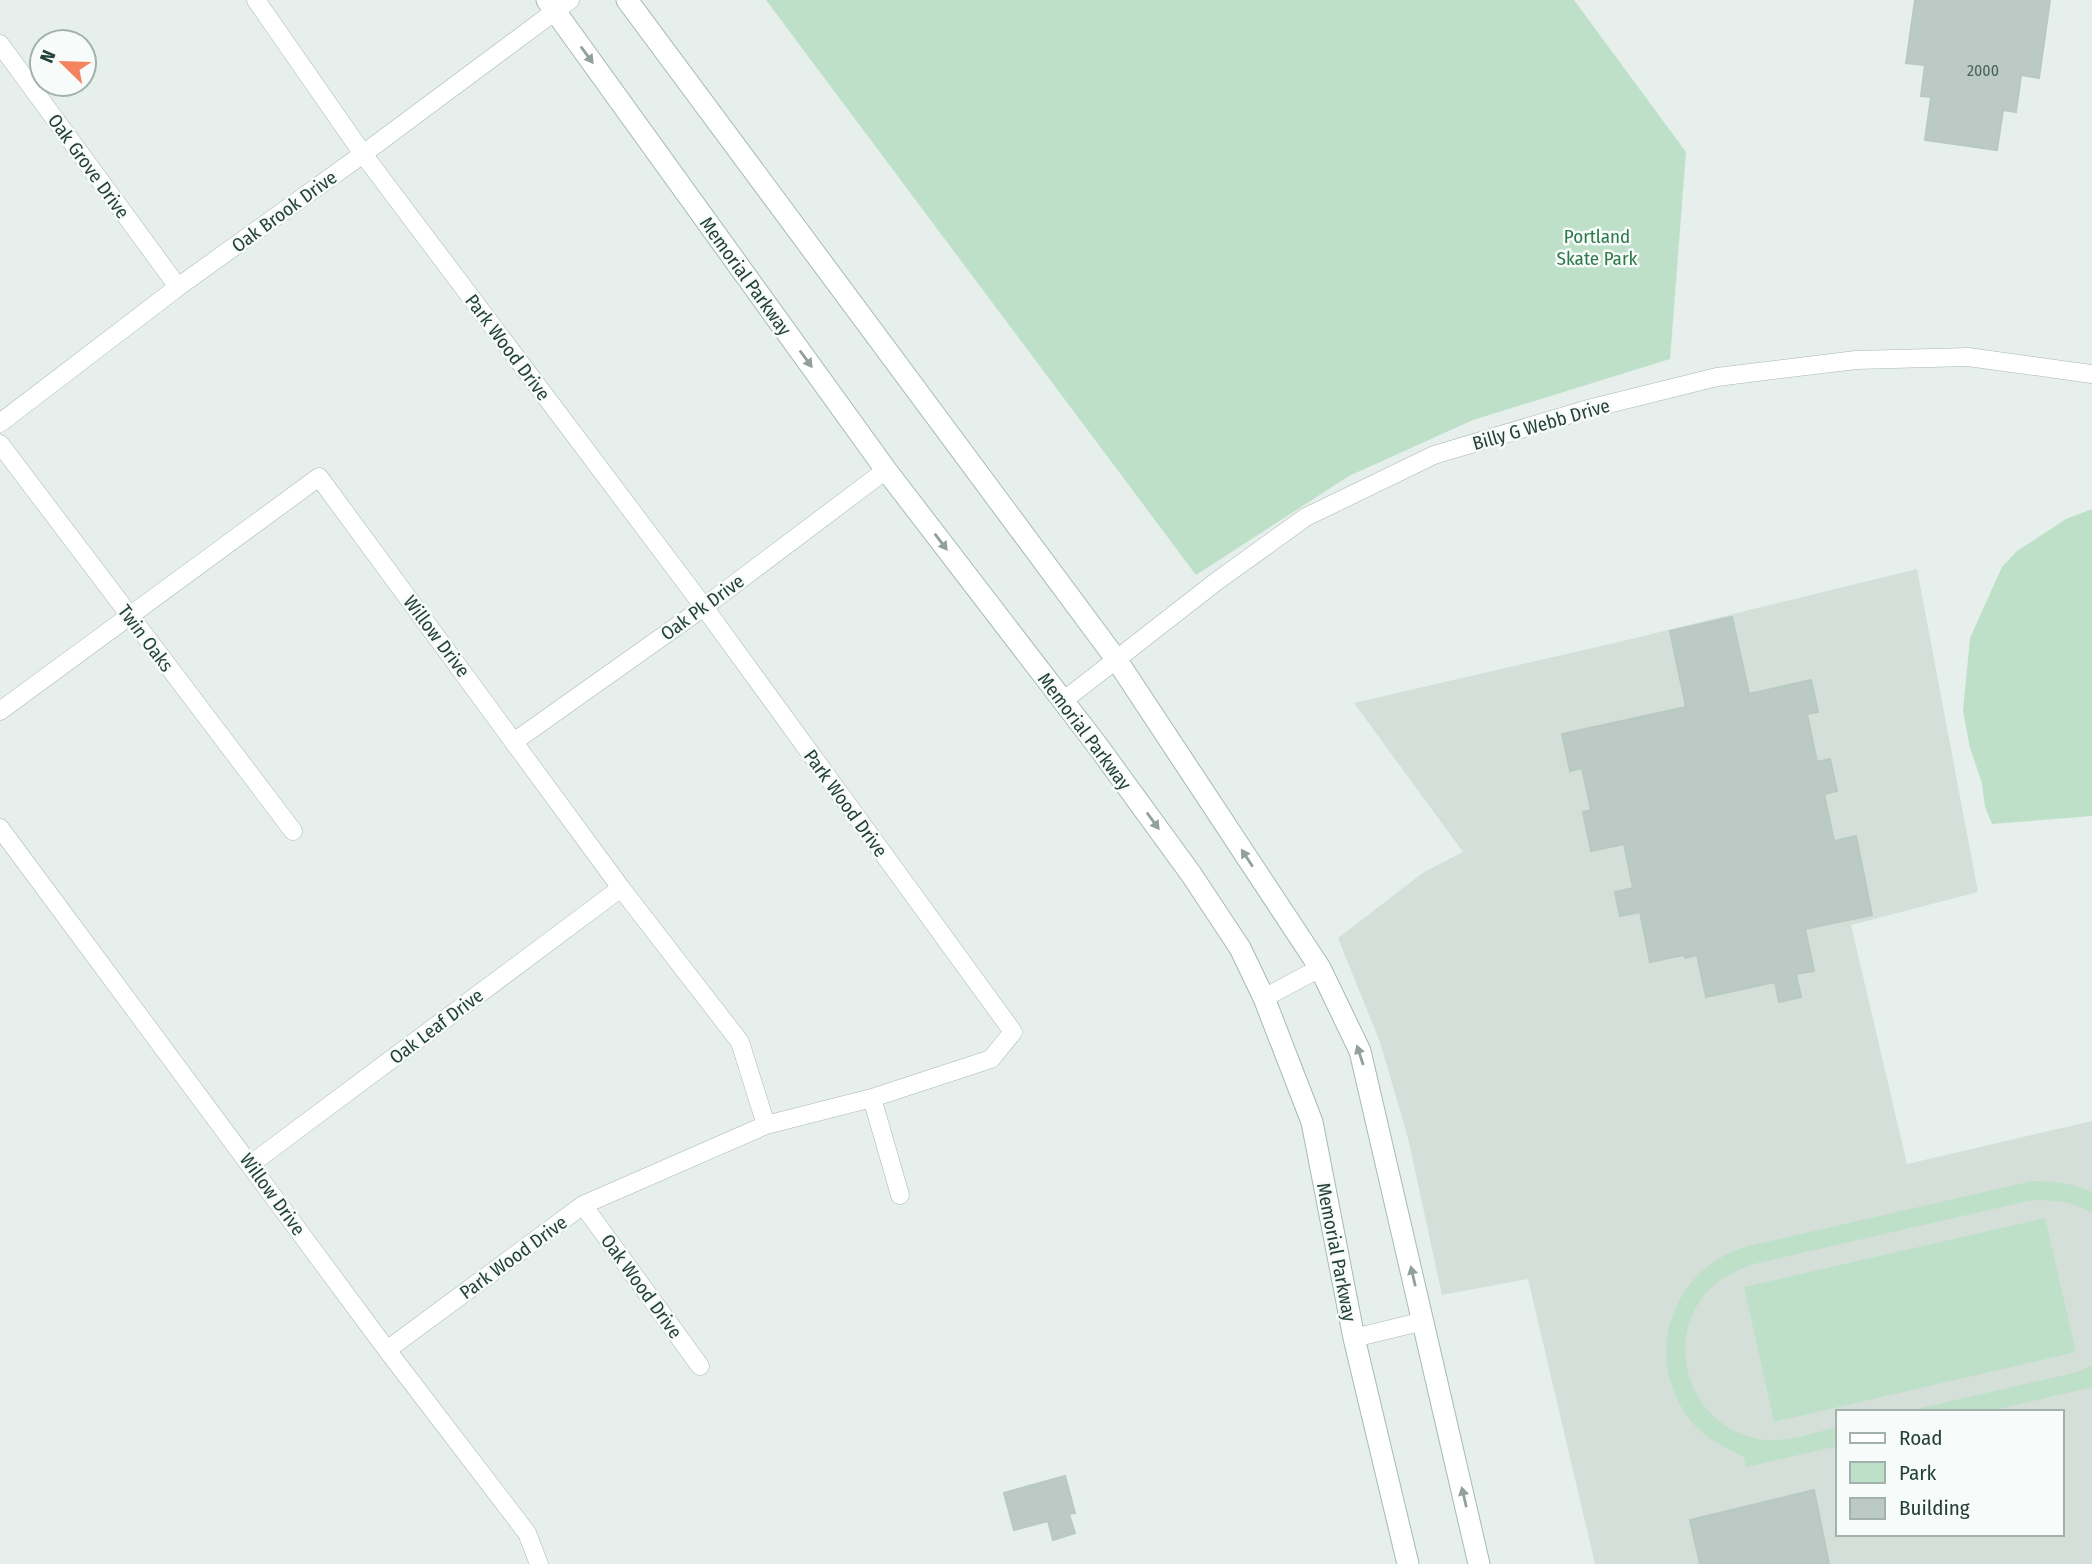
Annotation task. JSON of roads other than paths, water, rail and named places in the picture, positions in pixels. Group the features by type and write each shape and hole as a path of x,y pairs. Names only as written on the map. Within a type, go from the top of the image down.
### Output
{"street":[{"name":"Park Wood Drive","path":"256,0 363,154 704,607 1013,1031 991,1059 872,1098 766,1125 583,1205 387,1350"},
{"path":"626,0 1116,659 1320,968 1360,1051 1479,1564"},
{"name":"Oak Brook Drive","path":"0,423 178,287 363,154 557,4"},
{"name":"Memorial Parkway","path":"557,4 886,470 1063,701 1191,874 1240,948 1264,998 1312,1122 1353,1338 1408,1564"},
{"name":"Oak Grove Drive","path":"0,44 178,287"},
{"name":"Billy G Webb Drive","path":"1063,701 1217,581 1306,517 1434,455 1588,410 1717,377 1856,360 1968,357 2092,374"},
{"name":"Twin Oaks","path":"0,444 293,831"},
{"name":"Oak Pk Drive","path":"515,741 704,607 886,470"},
{"name":"Willow Drive","path":"0,711 319,477 621,888 740,1042 766,1125"},
{"name":"Willow Drive","path":"0,828 387,1350 527,1533 539,1564"},
{"name":"Oak Leaf Drive","path":"251,1164 621,888"},
{"path":"1264,998 1320,968"},
{"path":"872,1098 900,1195"},
{"name":"Oak Wood Drive","path":"583,1205 700,1366"},
{"path":"1353,1338 1424,1321"}],"park label":[{"name":"Portland Skate Park","path":"1597,247"}]}
